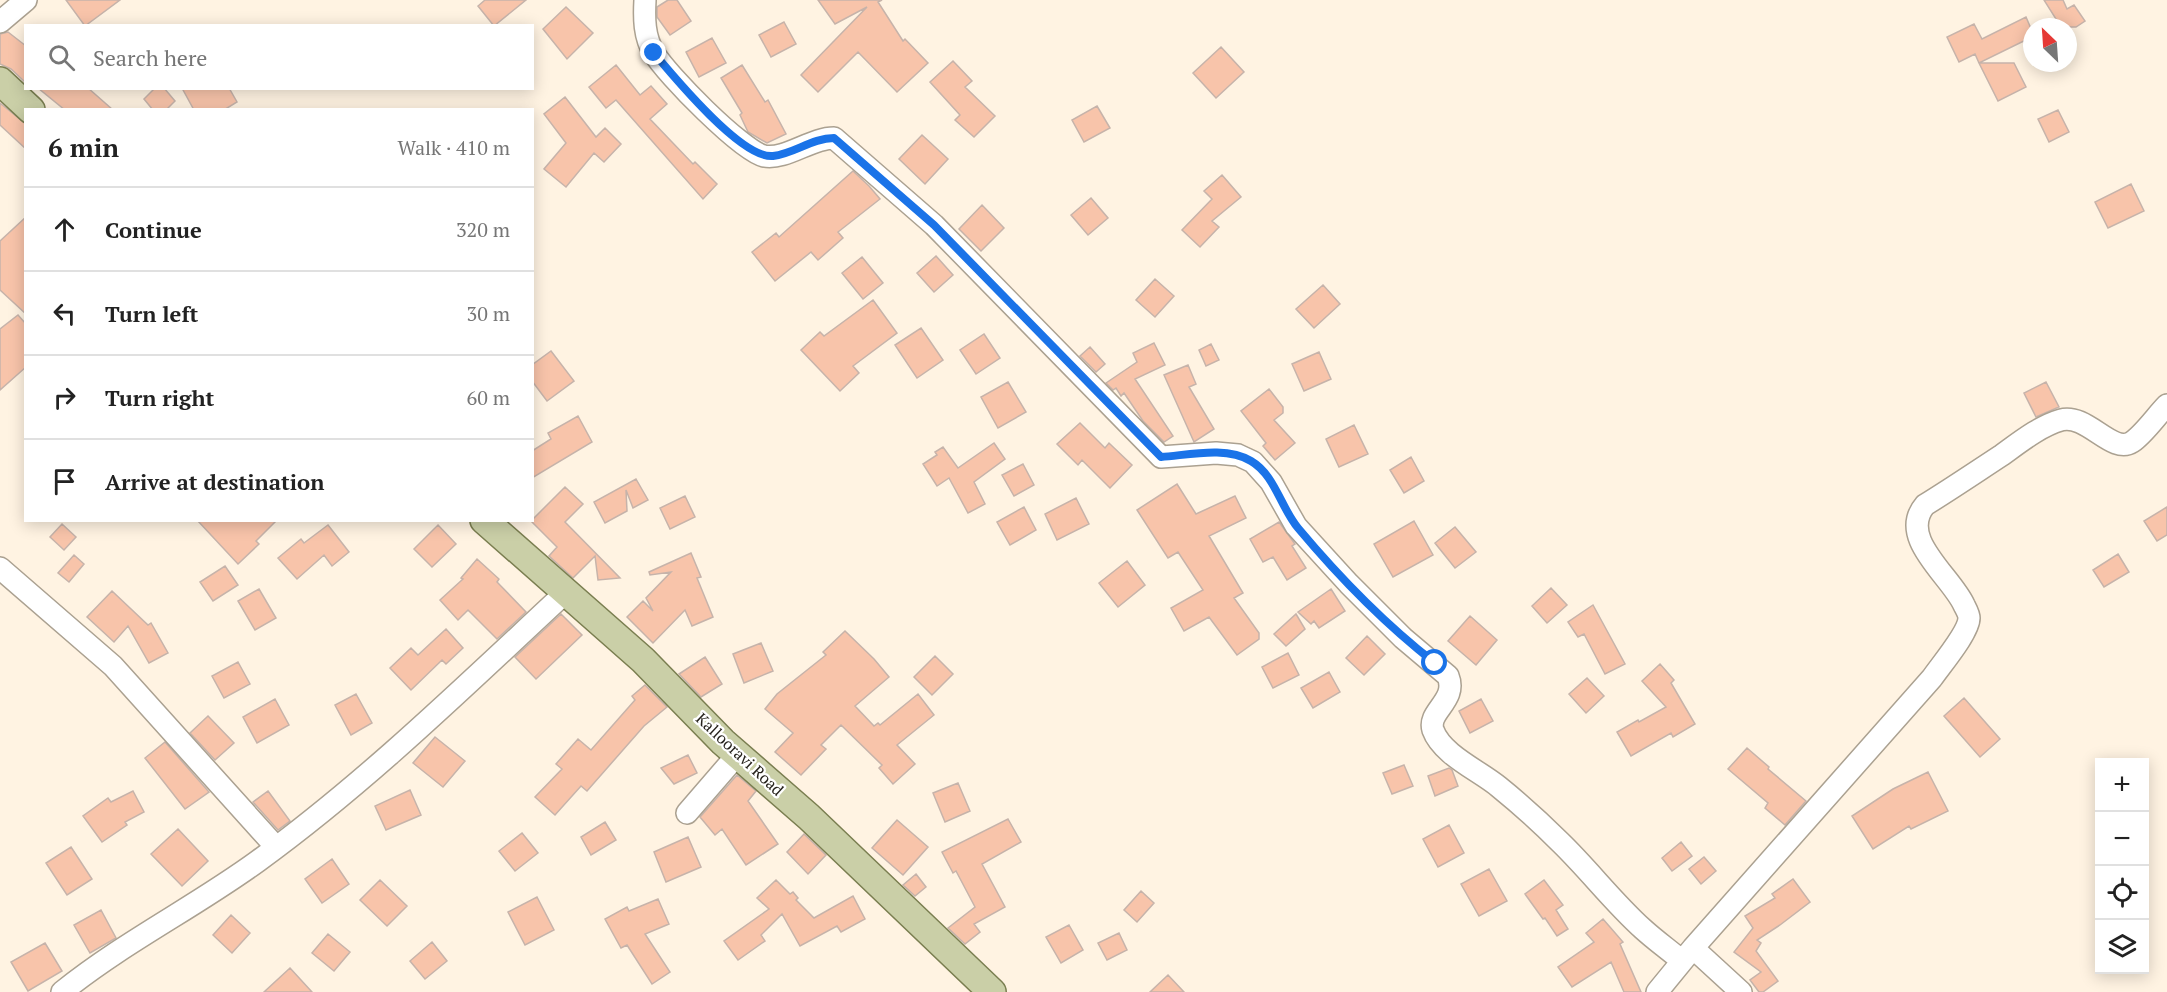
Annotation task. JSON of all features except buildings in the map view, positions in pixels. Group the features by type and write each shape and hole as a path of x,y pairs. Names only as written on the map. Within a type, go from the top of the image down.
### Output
{"main road":[{"path":"0,81 29,108"},
{"name":"Kallooravi Road","path":"486,522 643,660 738,754 809,817 992,992"}],"street":[{"path":"0,22 26,0"},
{"path":"645,0 644,25 654,53 698,104 735,138 762,156 774,156 824,138 834,138 934,225 1161,457 1216,453 1238,455 1253,462 1271,482 1296,526 1311,543 1403,638 1448,676 1451,684 1450,691 1433,722 1433,730 1440,741 1453,755 1497,785 1560,842 1642,928 1687,954 1741,992"},
{"path":"1657,992 1687,954 1932,678 1966,628 1969,617 1959,594 1922,547 1916,532 1917,514 1925,505 2027,438 2054,423 2065,419 2077,420 2122,445 2132,442 2167,405"},
{"path":"0,568 113,666 276,847"},
{"path":"62,992 96,965 258,861 276,847 384,761 565,593"},
{"path":"687,813 738,754"}],"route":[{"path":"654,53 698,104 735,138 762,156 774,156 824,138 834,138 934,225 1161,457 1216,453 1238,455 1253,462 1271,482 1296,526 1403,638 1435,663"}]}
